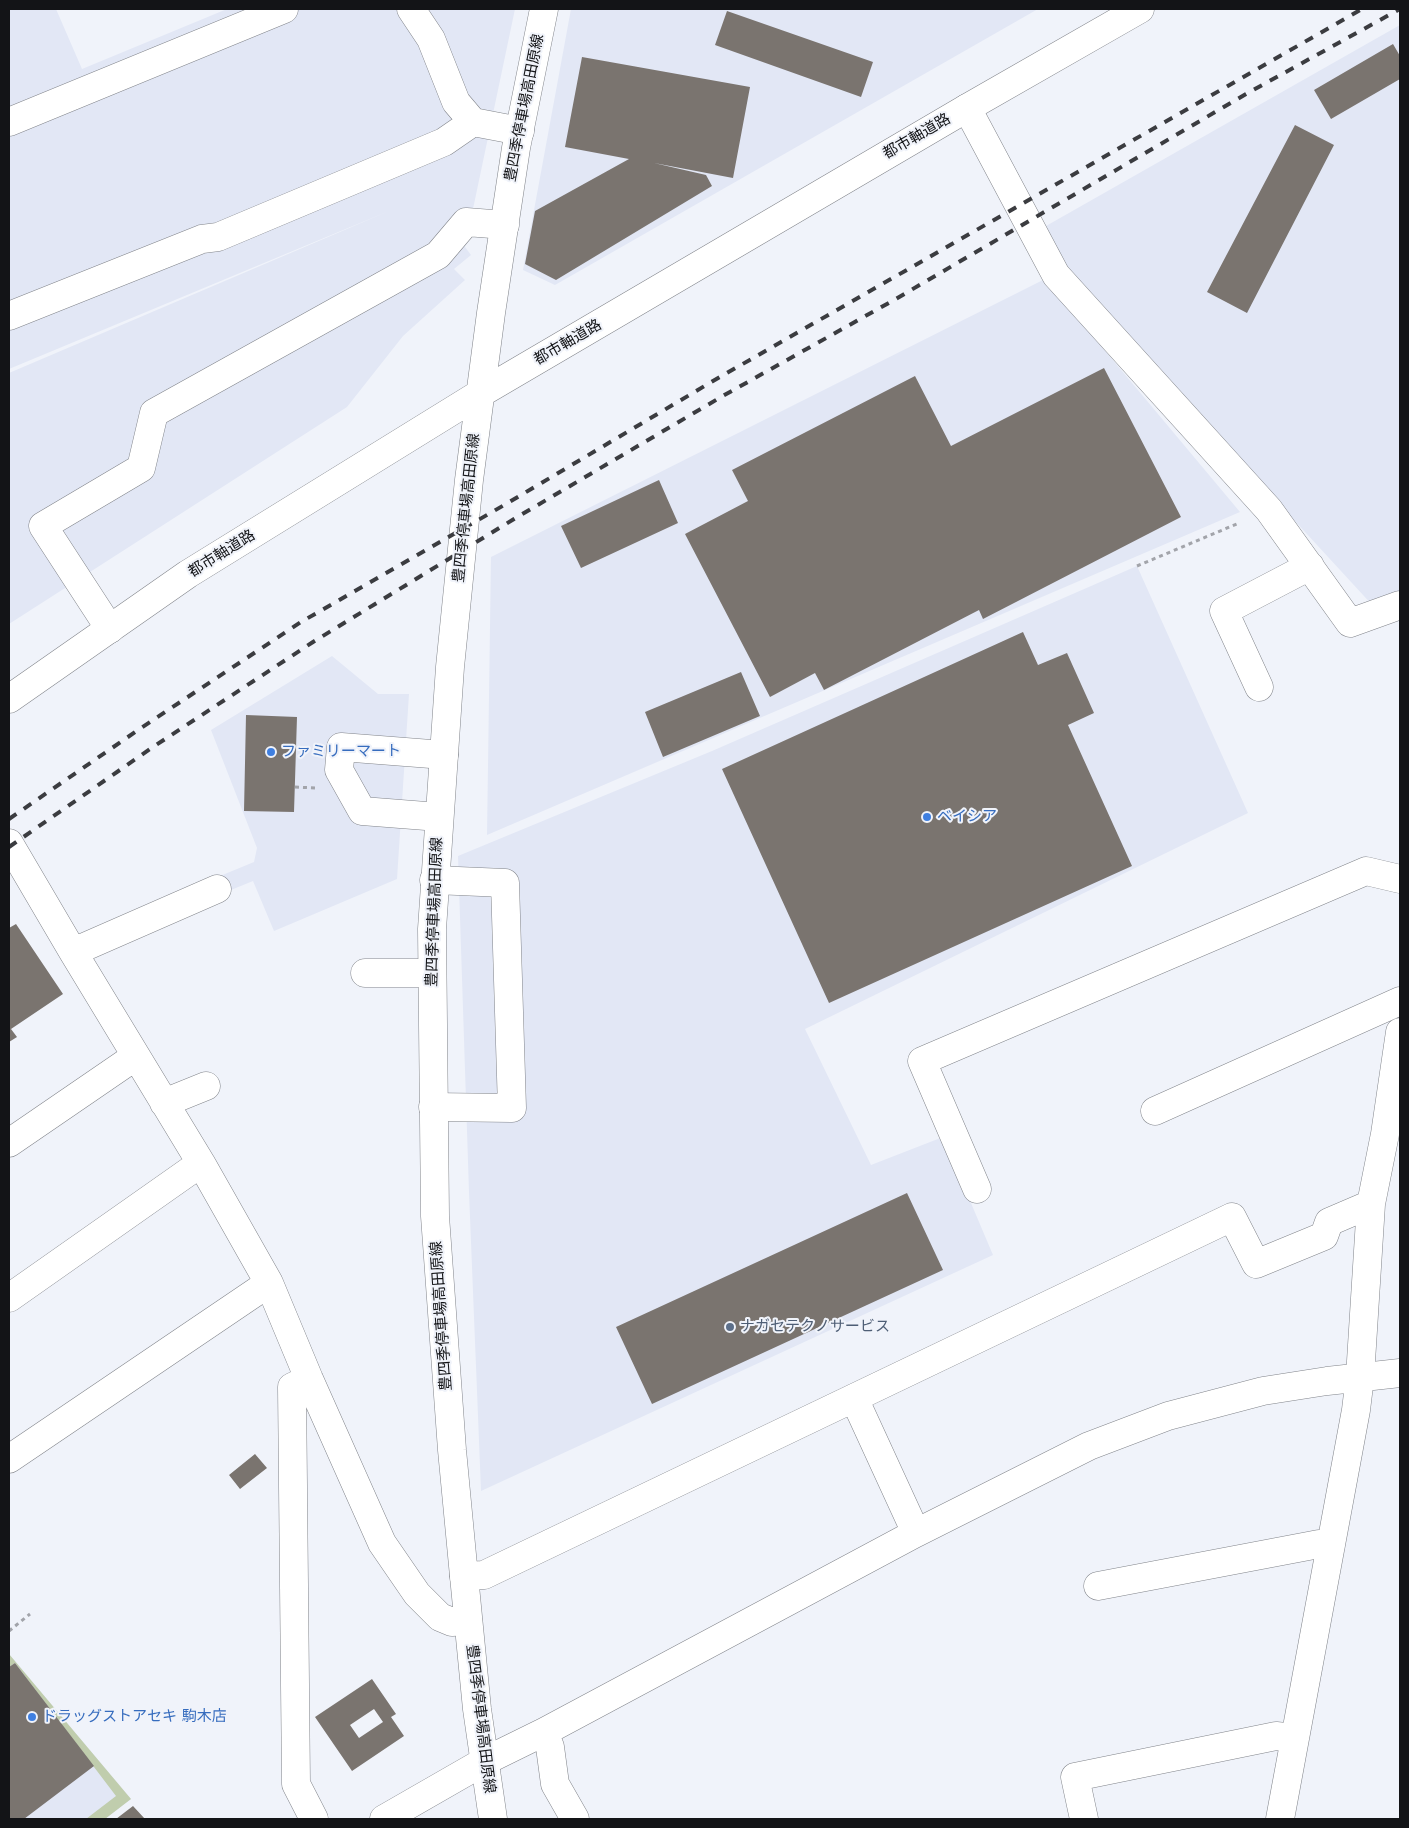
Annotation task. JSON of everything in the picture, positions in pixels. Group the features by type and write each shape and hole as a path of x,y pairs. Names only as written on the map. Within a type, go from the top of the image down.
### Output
{"street":[{"path":"9,122 284,9"},
{"path":"411,9 431,39 456,102 473,122 520,131"},
{"name":"豊四季停車場高田原線","path":"493,1819 468,1621 435,1216 431,974 434,880 450,667 470,480 505,225 520,131 544,9"},
{"name":"都市軸道路","path":"9,699 188,574 481,393 967,108 1140,9"},
{"path":"967,108 1056,276 1268,510 1350,623 1400,605"},
{"path":"9,316 202,239 218,237 444,142 473,122"},
{"path":"110,628 43,526 141,468 154,413 438,256 466,222 505,225"},
{"path":"1259,688 1224,611 1310,566"},
{"path":"439,817 362,811 339,770 342,747 444,755"},
{"path":"9,842 73,952 201,1163 269,1283 309,1379 382,1543 417,1594 440,1617 452,1622 468,1621"},
{"path":"977,1189 922,1061 1366,871 1400,879"},
{"path":"433,1107 512,1108 505,883 434,880"},
{"path":"73,952 217,889"},
{"path":"365,973 431,974"},
{"path":"1154,1111 1400,1001"},
{"path":"1280,1819 1356,1410 1360,1377 1371,1204 1392,1132 1400,1032"},
{"path":"9,1143 136,1056"},
{"path":"164,1103 206,1086"},
{"path":"9,1298 201,1163"},
{"path":"464,1576 484,1575 1232,1217 1256,1264 1324,1236 1329,1222 1371,1204"},
{"path":"9,1459 269,1283"},
{"path":"384,1819 485,1761 544,1732 916,1533 1088,1446 1168,1416 1263,1391 1400,1373"},
{"path":"309,1379 292,1386 293,1546 296,1784 314,1819"},
{"path":"854,1398 916,1533"},
{"path":"1098,1586 1319,1544 1331,1545"},
{"path":"544,1732 550,1747 555,1784 575,1819"},
{"path":"1084,1819 1075,1777 1276,1736 1295,1738"}],"path":[{"path":"1136,566 1268,510"},
{"path":"9,1631 30,1614"}],"shaded area":[{"path":"9,9 56,9 82,69 227,9 515,9 465,247 471,255 454,269 465,280 403,336 347,407 9,624 9,373 389,211 9,369"},
{"path":"571,9 1038,9 555,285 523,270"},
{"path":"1400,25 1400,597 1375,608 1063,269 1046,226"},
{"path":"1045,279 1240,512 487,835 491,557"},
{"name":"ベイシア","path":"1137,566 1248,813 805,1029 871,1165 943,1137 993,1255 481,1491 458,856 712,751"},
{"path":"332,656 378,694 409,694 397,879 274,931 253,881 226,892 220,876 254,862 257,848 211,730"},
{"name":"ドラッグストアセキ 駒木店","path":"9,1654 131,1799 105,1819 9,1819"}],"green space":[{"path":"9,1654 131,1799 105,1819 86,1819 116,1796 15,1663 9,1667"}],"building":[{"path":"727,11 873,62 861,97 715,45"},
{"path":"1393,44 1400,56 1400,79 1331,119 1314,90"},
{"path":"582,57 750,87 733,178 654,163 706,175 712,186 556,280 525,264 535,211 629,159 565,147"},
{"path":"1295,125 1334,145 1247,313 1207,292"},
{"path":"1104,368 1181,517 983,619 979,610 824,690 815,673 770,697 685,534 748,501 732,470 915,376 951,446"},
{"path":"659,480 678,523 581,568 561,526"},
{"name":"ベイシア","path":"1023,632 1038,665 1067,653 1094,713 1068,725 1132,866 829,1003 722,769"},
{"path":"741,672 760,716 663,757 645,712"},
{"name":"ファミリーマート","path":"246,715 297,717 294,812 244,811"},
{"path":"16,924 63,994 11,1029 17,1037 9,1042 9,928"},
{"path":"907,1193 943,1270 652,1404 616,1327"},
{"path":"255,1454 267,1468 240,1489 229,1475"},
{"name":"ドラッグストアセキ 駒木店","path":"15,1663 94,1766 24,1819 9,1819 9,1667"},
{"path":"372,1679 396,1714 391,1717 404,1736 352,1771 315,1717","holes":["374,1709 383,1722 359,1738 350,1725"]},
{"path":"133,1806 145,1819 116,1819"}],"railway":[{"path":"9,819 141,728 301,622 506,504 713,381 1362,9"},
{"path":"9,847 153,747 313,642 514,519 721,397 894,300 1246,94 1400,9"}],"place":[{"name":"ファミリーマート","path":"271,752"},
{"name":"ベイシア","path":"927,817"},
{"name":"ナガセテクノサービス","path":"730,1327"},
{"name":"ドラッグストアセキ 駒木店","path":"32,1717"}]}
